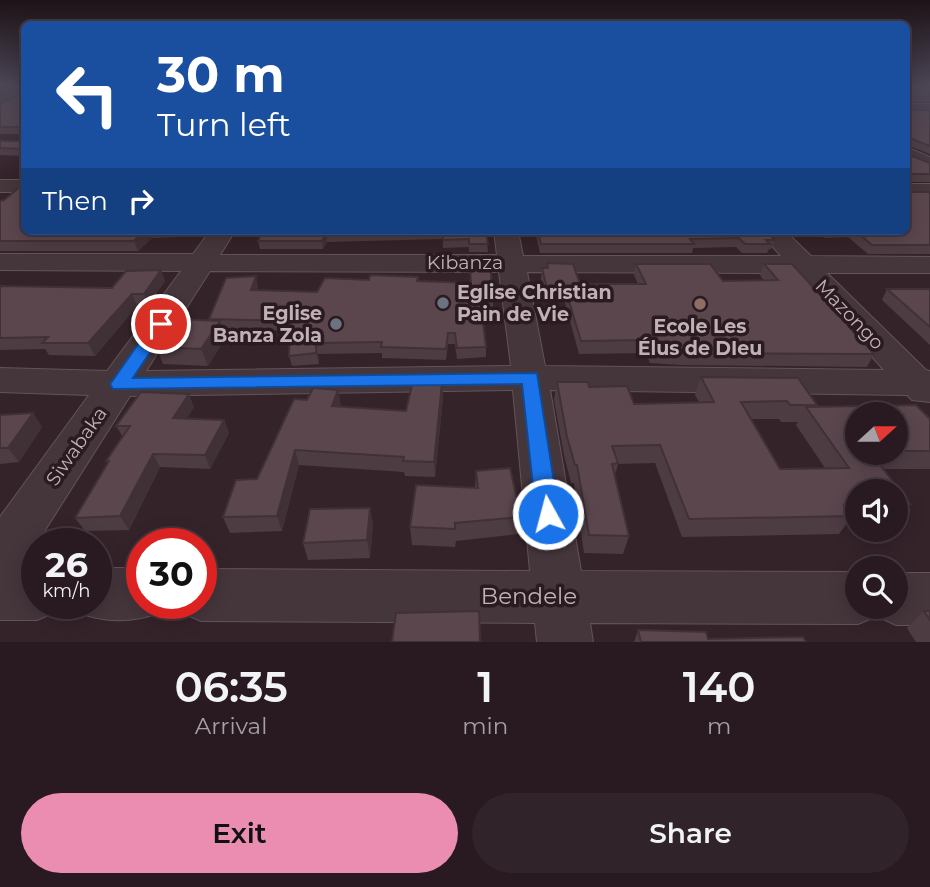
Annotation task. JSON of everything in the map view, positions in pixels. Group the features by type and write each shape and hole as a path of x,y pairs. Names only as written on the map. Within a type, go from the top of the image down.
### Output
{"street":[{"path":"910,144 930,144"},
{"path":"910,155 930,165"},
{"path":"0,186 21,186"},
{"path":"0,203 21,188"},
{"path":"910,191 930,191"},
{"name":"Siwabaka","path":"0,557 220,235"},
{"name":"Mazongo","path":"775,235 926,387"},
{"path":"508,247 530,378 562,619"},
{"name":"Kibanza","path":"0,262 202,263 508,247 804,266 930,265"},
{"path":"0,380 119,384 530,378 926,387"},
{"path":"0,594 21,594"},
{"name":"Bendele","path":"217,596 562,619 845,599"},
{"path":"908,599 930,599"}],"building":[{"path":"0,115 21,115 21,127 0,127"},
{"path":"910,115 930,115 930,146 910,138"},
{"path":"0,141 21,141 21,149 0,148"},
{"path":"910,155 930,163 930,174 910,174"},
{"path":"21,186 21,235 140,235 134,241 0,241 0,201"},
{"path":"910,192 930,192 930,245 872,245 861,235 910,235"},
{"path":"261,235 325,235 322,241 258,241"},
{"path":"443,235 487,235 488,244 469,244 469,239 443,240"},
{"path":"539,235 770,235 775,240 766,240 770,244 745,244 739,238 690,239 694,244 541,244"},
{"path":"547,263 573,264 580,284 646,284 636,264 710,264 723,281 778,280 764,264 792,264 874,354 684,353 653,351 649,340 581,341 565,288 547,288 542,268 548,268"},
{"path":"470,265 490,265 493,296 480,296 486,347 457,348 455,333 448,333 446,349 381,347 382,342 316,343 316,353 289,356 290,321 209,319 226,278 256,276 251,290 317,292 325,278 369,280 370,275 418,277 417,281 471,283"},
{"path":"161,270 144,294 132,294 88,343 42,343 48,337 0,338 0,286 112,288 126,271"},
{"path":"887,289 930,289 930,327"},
{"path":"177,319 220,321 201,349 156,347"},
{"path":"701,377 798,378 817,405 790,405 787,401 741,402 780,469 881,466 891,479 845,479 845,516 689,519 660,445 612,446 618,463 612,464 629,536 589,535 577,465 567,437 557,382 588,382 589,387 627,386 634,404 714,402"},
{"path":"413,381 442,383 434,462 403,461 404,457 295,450 277,516 223,517 236,480 257,479 294,399 307,400 313,388 338,390 332,406 406,411"},
{"path":"141,392 189,394 173,418 224,420 205,455 153,454 120,516 75,518 109,461 106,461 130,426 116,426"},
{"path":"908,405 916,405 930,419 930,451 908,451"},
{"path":"845,406 845,462 806,407"},
{"path":"33,413 8,448 0,448 0,415"},
{"path":"510,468 521,517 455,523 455,529 410,527 416,485 478,488 476,471"},
{"path":"370,508 367,540 303,543 310,509"},
{"path":"479,611 480,642 392,642 396,613"},
{"path":"638,630 706,632 708,639 803,637 806,642 641,642"}],"place":[{"name":"Eglise Christian Pain de Vie","path":"443,303"},
{"name":"Ecole Les Élus de DIeu","path":"700,304"},
{"name":"Eglise Banza Zola","path":"336,324"}],"route":[{"path":"161,324 119,384 530,378 548,514"}]}
